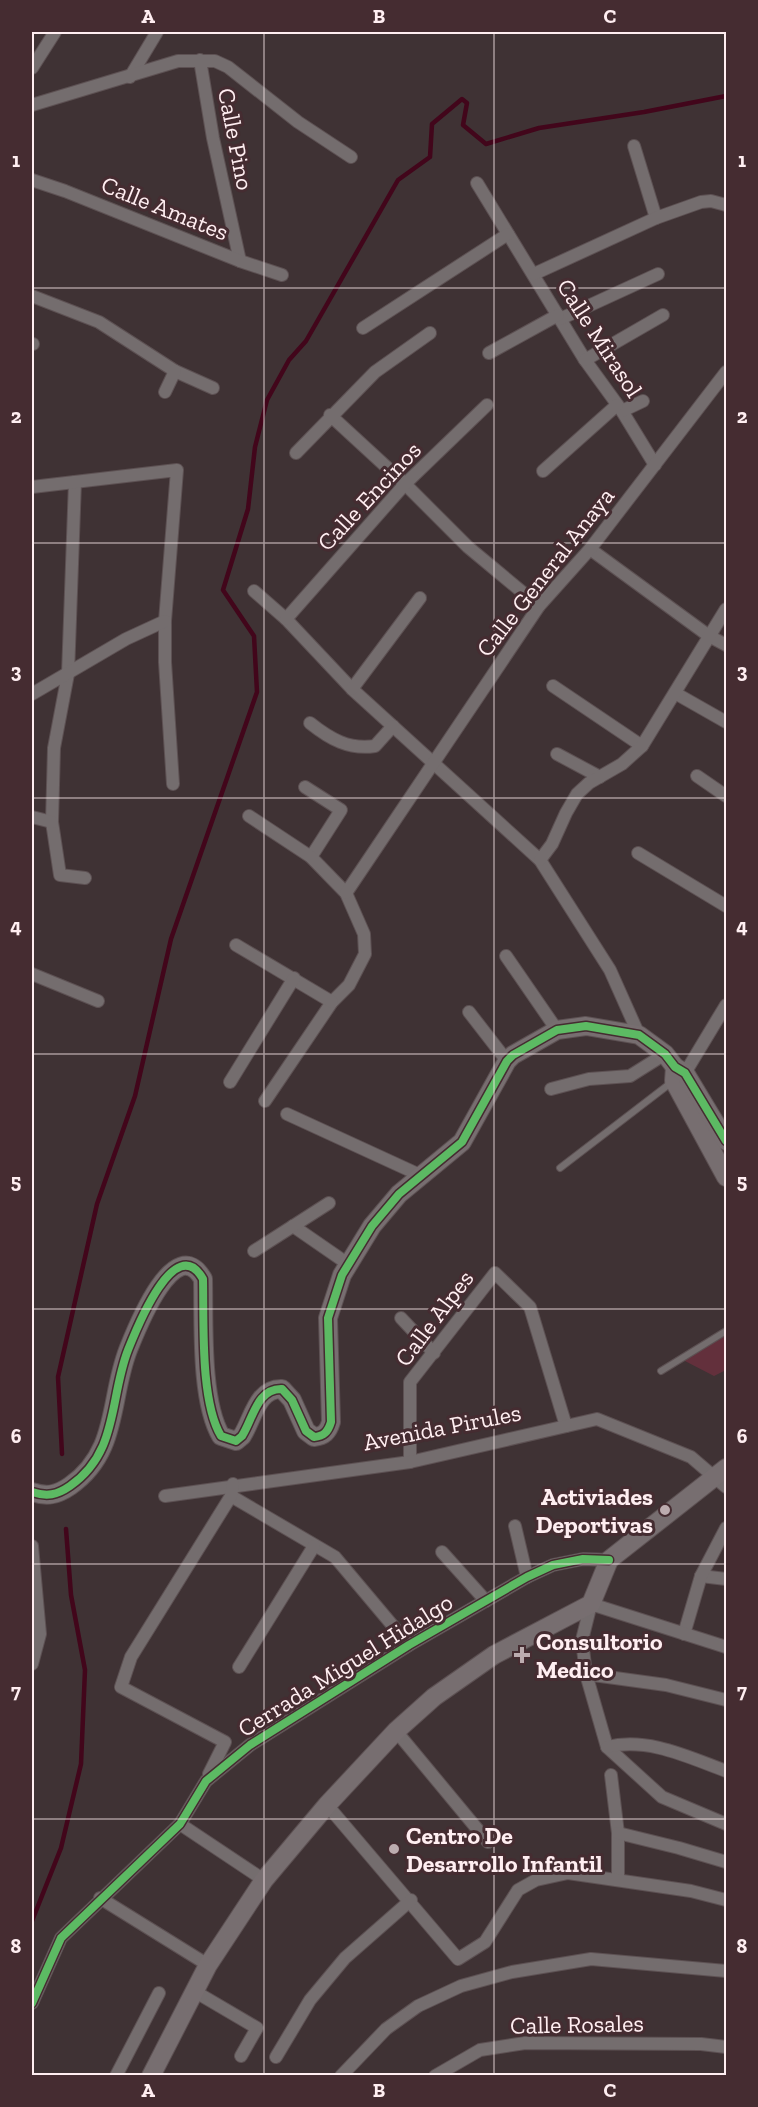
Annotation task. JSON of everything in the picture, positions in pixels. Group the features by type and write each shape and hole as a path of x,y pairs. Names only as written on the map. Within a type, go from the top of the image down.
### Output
{"street":[{"path":"32,68 55,32"},
{"path":"130,77 157,32"},
{"path":"32,105 178,61 200,60 228,67 298,122 351,157"},
{"name":"Calle Pino","path":"200,60 213,138 240,261"},
{"path":"633,146 656,218"},
{"name":"Calle Amates","path":"32,180 65,190 240,261 282,275"},
{"name":"Calle Mirasol","path":"477,183 585,360 620,408 655,465"},
{"path":"534,274 656,218 701,202 711,201 726,205"},
{"path":"363,328 508,234"},
{"path":"489,353 559,317 658,274"},
{"path":"32,296 99,322 175,371 213,388"},
{"path":"585,360 663,315"},
{"path":"296,453 330,415 375,372 430,333"},
{"path":"165,392 175,371"},
{"name":"Calle General Anaya","path":"346,893 539,606 590,549 726,372"},
{"path":"543,471 620,408 643,401"},
{"name":"Calle Encinos","path":"286,619 405,484 487,405"},
{"path":"330,415 405,484 468,547 539,606"},
{"path":"32,487 177,470 165,621 165,662 173,784"},
{"path":"75,482 68,674 54,748 52,822 60,875 85,878"},
{"path":"590,549 709,636 726,645"},
{"path":"254,591 286,619 352,689 540,860 610,970 639,1035 675,1069 726,1141"},
{"path":"352,689 420,598"},
{"path":"540,860 552,844 577,794 622,764 642,746 726,609"},
{"path":"32,694 126,639 165,621"},
{"path":"553,686 642,746"},
{"path":"675,693 726,722"},
{"path":"310,723 325,735 347,746 362,748 375,746 393,726"},
{"path":"557,754 600,777"},
{"path":"697,776 726,796"},
{"path":"305,787 341,810 311,858"},
{"path":"249,816 311,858 346,893 364,934 365,954 349,985 332,1002 265,1101"},
{"path":"32,817 52,822"},
{"path":"638,853 726,906"},
{"path":"236,945 332,1002"},
{"path":"506,956 557,1030"},
{"path":"32,974 98,1001"},
{"path":"230,1082 294,978"},
{"path":"551,1089 589,1079 675,1069 726,1005"},
{"path":"469,1012 505,1059"},
{"name":"Avenida Pirules","path":"32,1492 43,1495 59,1493 89,1471 105,1444 128,1352 163,1279 173,1269 184,1265 198,1270 202,1279 207,1381 216,1427 221,1436 236,1441 242,1436 263,1395 272,1389 282,1389 292,1400 306,1431 314,1437 322,1436 329,1430 331,1422 328,1318 342,1275 372,1226 399,1194 462,1142 489,1098 505,1059 557,1030 586,1026 639,1035"},
{"path":"675,1069 726,1177"},
{"path":"287,1114 422,1176"},
{"path":"254,1251 329,1203"},
{"path":"293,1226 348,1264"},
{"name":"Calle Alpes","path":"410,1462 410,1382 435,1353 495,1273 530,1307 566,1426"},
{"path":"401,1318 435,1353"},
{"name":"Avenida Pirules","path":"165,1496 232,1490 410,1462 597,1419 691,1457 722,1477"},
{"path":"722,1477 609,1560 591,1604 582,1640 586,1674 607,1747 662,1797 726,1824"},
{"path":"206,1781 225,1742 121,1687 131,1657 232,1490 314,1546 335,1557 409,1645"},
{"path":"515,1527 527,1577"},
{"path":"684,1634 701,1576 726,1528"},
{"path":"32,1546 34,1611 40,1634 32,1664"},
{"path":"239,1666 314,1546"},
{"path":"442,1552 486,1601"},
{"name":"Cerrada Miguel Hidalgo","path":"32,2003 61,1938 100,1898 180,1824 206,1781 250,1745 409,1645 527,1577 553,1565 583,1559 609,1560"},
{"path":"701,1576 726,1579"},
{"path":"152,2076 208,1965 264,1880 327,1804 396,1731 434,1697 494,1655 591,1604 726,1647"},
{"path":"586,1674 666,1685 726,1700"},
{"path":"396,1731 488,1842"},
{"path":"607,1747 623,1743 666,1749 726,1771"},
{"path":"611,1775 618,1833 618,1880"},
{"path":"327,1804 411,1900 458,1959 485,1942 518,1890 536,1880 568,1873 691,1891 726,1900"},
{"path":"180,1824 264,1880"},
{"path":"618,1833 726,1862"},
{"path":"100,1898 208,1965"},
{"path":"276,2057 310,2000 345,1958 411,1900"},
{"path":"341,2076 386,2029 418,2006 461,1986 512,1972 591,1959 726,1971"},
{"path":"194,1991 256,2028 241,2056"},
{"path":"116,2076 159,1994"},
{"name":"Calle Rosales","path":"435,2076 480,2050 525,2043 689,2044 726,2047"}],"lane":[{"path":"560,1168 675,1069"},
{"path":"661,1371 726,1331"}],"shaded area":[{"path":"726,1335 726,1370 714,1376 683,1360"}],"waterway":[{"path":"62,1454 58,1377 97,1204 135,1096 171,939 257,692 254,636 223,590 248,509 255,447 267,400 289,360 306,341 398,180 430,157 432,124 462,99 467,103 463,125 486,144 539,128 644,112 726,96"},
{"path":"32,1921 61,1848 81,1764 85,1670 71,1595 66,1529"}],"cycle path":[{"path":"32,1492 47,1495 65,1489 86,1472 97,1457 105,1441 122,1369 139,1324 158,1289 169,1275 181,1267 192,1267 203,1279 206,1382 209,1403 221,1436 236,1441 242,1436 261,1399 274,1390 282,1389 292,1400 306,1431 314,1437 325,1433 331,1422 328,1318 342,1275 372,1226 399,1194 462,1142 507,1061 513,1055 557,1030 586,1026 639,1035 665,1054 675,1067 685,1073 726,1141"},
{"path":"32,2003 61,1938 180,1824 206,1781 250,1745 409,1645 527,1577 553,1565 583,1559 609,1560"}],"place":[{"name":"Activiades Deportivas","path":"665,1510"},
{"name":"Consultorio Medico","path":"522,1655"},
{"name":"Centro De Desarrollo Infantil","path":"394,1849"}]}
